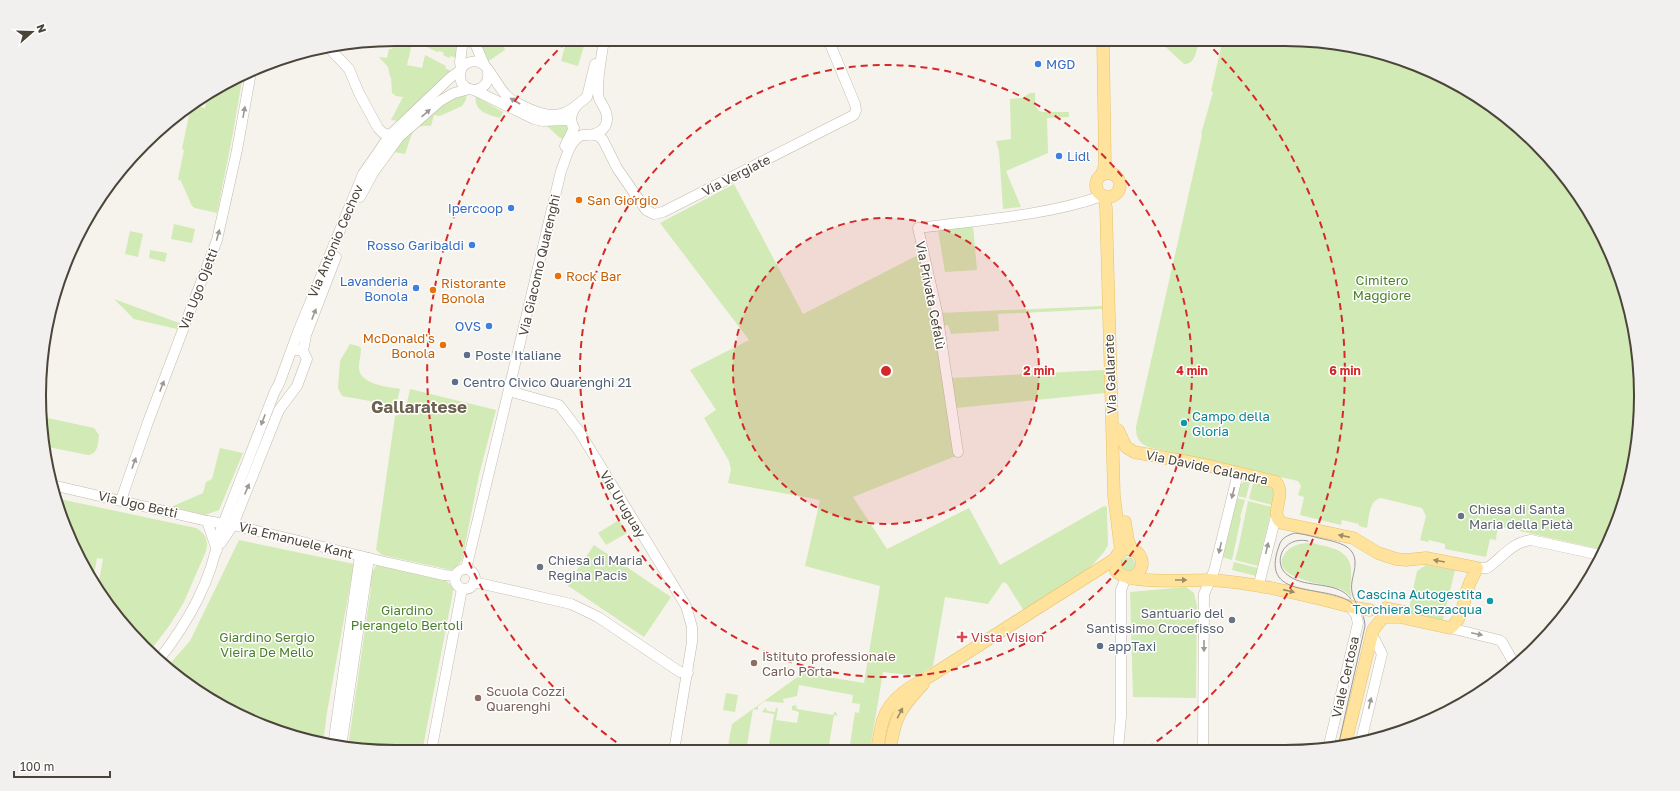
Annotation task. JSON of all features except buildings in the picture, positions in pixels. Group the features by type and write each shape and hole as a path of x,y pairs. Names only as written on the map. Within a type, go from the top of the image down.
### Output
{"main road":[{"name":"Via Gallarate","path":"1103,46 1105,165 1107,174"},
{"name":"Via Gallarate","path":"1107,174 1108,46"},
{"name":"Via Gallarate","path":"1107,174 1117,178 1120,185 1118,192 1106,196 1097,191 1096,185 1098,178 1107,174"},
{"name":"Via Gallarate","path":"1106,196 1121,495 1126,533 1122,553 1114,567 1125,576"},
{"name":"Via Gallarate","path":"1106,196 1114,496 1122,553"},
{"name":"Via Davide Calandra","path":"1118,430 1126,446 1130,450 1276,482 1281,493 1277,512"},
{"path":"1091,574 1097,565 1112,550 1114,496"},
{"path":"1091,574 1125,576 1154,580 1209,580 1259,584 1379,614 1411,612 1454,624 1461,615 1469,583 1481,568 1426,558 1406,560 1396,558 1378,553 1353,538 1282,524 1278,519 1277,512"},
{"name":"Via Gallarate","path":"1122,553 1140,556 1142,567 1154,580"},
{"path":"878,745 884,719 900,695 1122,553"},
{"path":"1125,576 1138,574 1142,567"},
{"name":"Viale Certosa","path":"1346,739 1372,634 1379,614"},
{"path":"891,745 898,716 906,703 932,675"}],"street":[{"path":"462,46 460,62 461,81 463,85 526,117 543,121 568,120 577,131 589,135"},
{"path":"476,46 486,68 507,96 538,113 547,115 560,114 570,110 580,103 594,101 602,106"},
{"name":"Via Giacomo Quarenghi","path":"561,171 562,156 566,142 573,130 572,115 580,103 588,96 600,46"},
{"name":"Via Giacomo Quarenghi","path":"466,569 561,171 571,145 578,137 600,132 605,126 607,116 598,99 603,46"},
{"name":"Via Vergiate","path":"589,135 599,136 603,140 617,168 646,210 654,214 661,213 851,117 856,112 855,104 831,46"},
{"path":"333,52 349,69 359,93 381,131 393,137"},
{"path":"461,70 464,65 471,61 476,61 486,68 488,80 486,84 483,87 472,90"},
{"name":"Via Antonio Cechov","path":"228,524 275,390 279,384 298,332 363,174 393,137 451,77 461,70"},
{"name":"Via Ugo Ojetti","path":"121,500 148,422 217,240 250,78"},
{"name":"Via Antonio Cechov","path":"162,656 178,635 192,612 228,524 279,410 294,391 307,359 303,351 309,328 358,202 393,137 440,101 457,92 472,90"},
{"name":"Via Vergiate","path":"605,126 606,134 626,180"},
{"name":"Via Privata Cefalù","path":"958,452 937,312 918,228 1037,212 1106,196"},
{"path":"291,353 295,350 303,351"},
{"path":"279,384 283,392 289,394 294,391"},
{"name":"Via Uruguay","path":"509,391 556,403 564,409 579,431 686,608 692,636 688,673 675,745"},
{"path":"1203,745 1204,594 1214,571 1238,473"},
{"name":"Via Ugo Betti","path":"58,486 207,521 228,524"},
{"path":"1259,584 1277,512"},
{"path":"207,521 217,550"},
{"name":"Via Emanuele Kant","path":"228,524 364,557 444,575 456,576"},
{"path":"1481,568 1511,548 1525,541 1531,540 1595,555"},
{"path":"334,739 364,557"},
{"path":"342,741 364,557"},
{"path":"466,569 474,573 474,582 471,587 462,589 456,582 456,576 460,570 466,569"},
{"name":"Via Gallarate","path":"1118,745 1121,716 1121,590 1125,576"},
{"path":"474,582 571,604 598,616 680,672 688,673"},
{"path":"432,745 462,589"},
{"name":"Viale Certosa","path":"1330,742 1358,623 1356,614 1350,606"},
{"path":"1454,624 1499,640 1502,642 1512,660"},
{"name":"Viale Certosa","path":"1362,736 1382,654 1372,634"}],"green space":[{"path":"393,46 411,46 407,65 422,68 425,55 446,66 445,68 451,71 398,121 391,120 403,97 396,96 392,93 391,77 388,67 379,57 387,58 389,49 392,49"},
{"path":"459,46 458,59 451,56 449,58 443,55 444,53 440,51 437,52 427,47"},
{"path":"481,46 504,46 505,50 487,62"},
{"path":"565,46 584,46 578,66 561,61"},
{"path":"1165,46 1198,46 1191,62 1184,64"},
{"name":"Cimitero Maggiore","path":"1221,46 1307,47 1353,53 1397,65 1439,82 1459,93 1497,118 1532,148 1547,165 1575,201 1598,241 1622,305 1631,350 1634,396 1631,441 1622,486 1598,549 1502,527 1497,531 1496,540 1490,539 1486,557 1445,549 1445,544 1429,540 1428,542 1420,540 1426,516 1422,508 1381,498 1377,499 1372,505 1367,528 1359,526 1359,524 1342,520 1341,525 1300,515 1304,497 1298,495 1301,486 1298,481 1148,447 1140,441 1136,434 1136,427 1201,134 1213,92 1211,91"},
{"path":"242,82 217,213 192,206 180,179 179,181 178,179 189,113 199,107 205,108 206,102"},
{"path":"467,93 466,100 462,106 440,116 434,115 431,126 419,127 415,130 410,138 405,154 394,152 397,144 448,100"},
{"path":"1030,93 1035,93 1035,105 1039,111 1069,112 1069,117 1047,118 1048,153 1006,171 1021,207 1003,209 999,151 996,141 1011,139 1010,99 1022,98"},
{"path":"476,94 481,96 482,100 503,112 500,118 485,113 479,108 476,100"},
{"path":"564,123 569,126 565,139 560,138 547,126"},
{"path":"734,184 803,314 920,254 934,312 956,456 853,497 887,549 969,508 1000,565 1104,506 1107,507 1108,545 1104,552 1087,571 1024,611 1007,584 1003,582 988,604 945,597 933,666 917,676 883,672 871,745 850,745 855,712 859,713 860,704 852,703 853,695 799,685 797,696 783,699 784,703 765,701 758,706 758,710 753,709 747,745 728,745 732,724 803,673 864,683 880,586 805,566 820,500 728,483 731,470 729,461 704,418 716,410 690,370 749,340 660,223"},
{"path":"174,224 195,229 192,243 171,239"},
{"path":"973,225 977,270 945,272 938,230"},
{"path":"130,231 143,234 138,257 125,254"},
{"path":"150,250 167,253 165,262 149,258"},
{"path":"114,299 179,323 177,329 134,319"},
{"path":"1102,306 1102,309 998,314 999,331 951,334 948,325 941,326 939,313"},
{"path":"350,344 361,348 359,367 360,373 363,377 375,384 400,389 397,402 392,405 342,396 338,388 340,361"},
{"path":"1104,370 1105,393 956,408 951,378"},
{"path":"410,389 496,410 479,475 462,560 458,566 451,570 382,555 376,550 395,416 405,412"},
{"path":"47,418 94,428 99,435 98,445 94,453 88,455 50,447"},
{"path":"220,448 243,453 219,510 205,515 171,507 203,493 206,482 212,479"},
{"path":"1245,481 1250,482 1246,498 1237,496 1241,484"},
{"path":"1253,483 1273,488 1274,492 1272,505 1249,499"},
{"path":"1236,498 1245,500 1240,517 1232,560 1222,557"},
{"path":"62,500 196,528 202,532 207,540 206,551 184,602 169,626 153,647 133,626 105,590 99,580 103,559 97,558 94,572 82,550"},
{"path":"1248,501 1272,507 1258,566 1235,560"},
{"path":"619,520 627,533 606,545 598,533"},
{"name":"Giardino Sergio Vieira De Mello","path":"239,540 354,564 327,712 324,737 305,733 262,718 241,709 201,686 171,663 190,641"},
{"path":"1312,543 1333,548 1345,555 1351,566 1350,589 1352,597 1339,589 1310,582 1289,574 1283,568 1282,561 1289,549 1298,544"},
{"path":"594,545 671,597 644,637 567,585"},
{"path":"1125,557 1131,557 1135,561 1135,567 1131,571 1125,571 1121,567 1121,561"},
{"path":"1234,562 1258,568 1256,576 1232,570"},
{"path":"1426,565 1455,570 1442,624 1407,618 1417,571"},
{"name":"Giardino Pierangelo Bertoli","path":"376,566 379,566 445,580 453,587 423,745 349,742 371,588 369,585 370,575"},
{"path":"1186,587 1194,593 1197,606 1196,698 1133,697 1130,592"},
{"path":"726,693 738,695 735,712 723,710"},
{"path":"796,705 797,709 833,715 835,711 838,716 834,715 829,745 769,745 774,714 762,712 766,707 767,711 775,712 776,708 778,708 776,720 797,723 799,712 792,710 792,706"}],"tram line":[{"path":"1339,740 1365,626 1365,621 1352,592 1355,567 1354,557 1348,548 1332,541 1295,533 1283,539 1279,546 1275,565 1279,577 1288,584 1302,589 1346,599 1357,608"},
{"path":"1308,541 1299,540 1292,542 1286,547 1282,552 1280,559 1284,571 1296,580 1338,589 1351,599"}],"place":[{"name":"MGD","path":"1038,64"},
{"name":"Lidl","path":"1059,156"},
{"name":"San Giorgio","path":"579,200"},
{"name":"Ipercoop","path":"511,208"},
{"name":"Rosso Garibaldi","path":"472,245"},
{"name":"Rock Bar","path":"558,276"},
{"name":"Lavanderia Bonola","path":"416,288"},
{"name":"Ristorante Bonola","path":"433,290"},
{"name":"OVS","path":"489,326"},
{"name":"McDonald's Bonola","path":"443,345"},
{"name":"Poste Italiane","path":"467,355"},
{"name":"Centro Civico Quarenghi 21","path":"455,382"},
{"name":"Campo della Gloria","path":"1184,423"},
{"name":"Chiesa di Santa Maria della Pietà","path":"1461,516"},
{"name":"Chiesa di Maria Regina Pacis","path":"540,567"},
{"name":"Cascina Autogestita Torchiera Senzacqua","path":"1490,601"},
{"name":"Santuario del Santissimo Crocefisso","path":"1232,620"},
{"name":"Vista Vision","path":"962,637"},
{"name":"appTaxi","path":"1100,646"},
{"name":"Istituto professionale Carlo Porta","path":"754,663"},
{"name":"Scuola Cozzi Quarenghi","path":"478,698"}],"district":[{"name":"Gallaratese","path":"419,407"}]}
